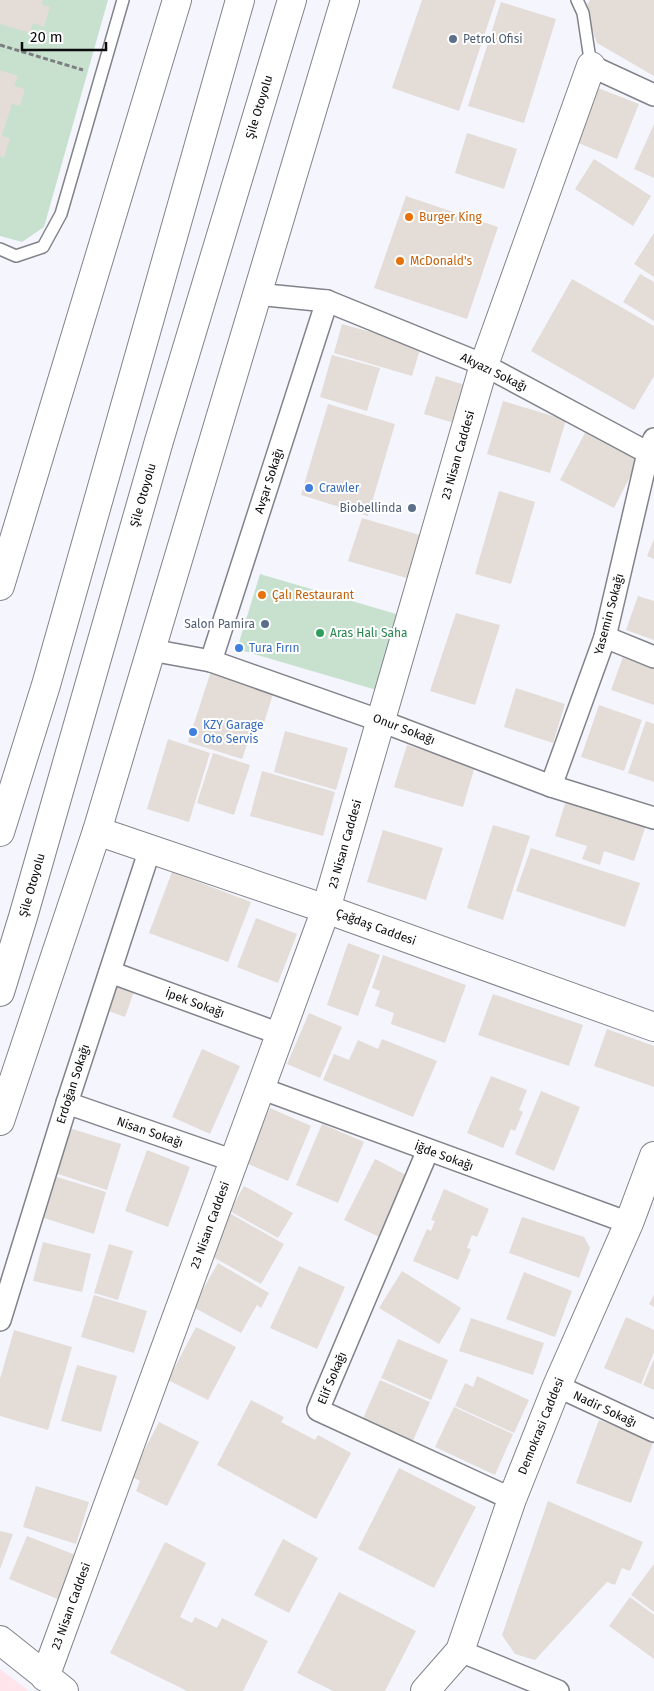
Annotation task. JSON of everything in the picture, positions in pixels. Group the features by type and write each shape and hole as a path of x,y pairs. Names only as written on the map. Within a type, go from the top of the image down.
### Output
{"main road":[{"path":"0,586 177,0"},
{"path":"0,832 46,686 240,0"},
{"name":"Şile Otoyolu","path":"0,992 29,898 158,441 292,0"},
{"path":"0,1122 97,831 345,0"},
{"name":"23 Nisan Caddesi","path":"54,1684 234,1161 326,909 484,365 591,66"},
{"name":"Çağdaş Caddesi","path":"97,831 326,909 654,1027"},
{"name":"Demokrasi Caddesi","path":"425,1691 460,1651 512,1499 556,1386 628,1223 654,1156"},
{"path":"0,1640 54,1684"}],"street":[{"path":"591,66 654,95"},
{"name":"Akyazı Sokağı","path":"256,294 327,301 484,365 652,449"},
{"name":"Avşar Sokağı","path":"211,661 327,301"},
{"name":"Yasemin Sokağı","path":"551,786 605,636 652,449"},
{"path":"605,636 654,658"},
{"name":"Onur Sokağı","path":"151,650 211,661 382,721 551,786 654,818"},
{"name":"Erdoğan Sokağı","path":"0,1320 67,1103 150,849"},
{"name":"İpek Sokağı","path":"110,972 280,1034"},
{"name":"İğde Sokağı","path":"260,1088 628,1223"},
{"name":"Nisan Sokağı","path":"67,1103 234,1161"},
{"name":"Elif Sokağı","path":"428,1150 318,1410 512,1499"},
{"name":"Nadir Sokağı","path":"556,1386 654,1432"},
{"path":"460,1651 558,1691"}],"lane":[{"path":"0,249 16,256 43,247 61,214 123,0"},
{"path":"577,0 583,13 591,66"}],"path":[{"path":"0,45 101,76"}],"shaded area":[{"path":"0,1669 29,1691 0,1691"}],"green space":[{"path":"0,0 108,0 44,227 22,242 0,236"},
{"name":"Aras Halı Saha","path":"260,574 403,616 380,691 237,649"}],"building":[{"path":"0,0 43,0 42,5 50,7 44,27 33,23 30,33 0,24"},
{"path":"422,0 496,0 459,111 392,88"},
{"path":"590,0 654,0 654,76 597,43 588,18 583,13"},
{"path":"501,2 556,19 524,123 468,106"},
{"path":"0,70 18,76 14,86 25,89 20,106 12,104 2,136 10,138 4,158 0,156"},
{"path":"598,88 639,104 617,159 576,142"},
{"path":"654,124 654,178 634,169"},
{"path":"467,133 517,149 504,189 455,173"},
{"path":"594,159 651,196 633,226 575,189"},
{"path":"406,196 498,227 467,319 374,288"},
{"path":"654,233 654,277 634,264"},
{"path":"640,274 654,282 654,321 623,302"},
{"path":"572,279 654,326 654,376 634,410 531,351"},
{"path":"342,324 421,346 412,376 334,353"},
{"path":"332,355 380,368 367,411 320,397"},
{"path":"436,376 465,385 454,423 424,414"},
{"path":"503,401 566,420 550,473 487,454"},
{"path":"328,404 395,424 368,516 301,495"},
{"path":"585,433 638,461 614,508 560,480"},
{"path":"499,491 535,502 511,584 475,574"},
{"path":"362,518 423,536 410,579 348,561"},
{"path":"654,539 654,559 647,556"},
{"path":"638,596 654,601 654,640 626,630"},
{"path":"456,613 500,625 475,705 430,691"},
{"path":"623,657 654,668 654,705 611,690"},
{"path":"211,671 274,691 264,723 255,721 242,759 188,742"},
{"path":"516,688 565,704 553,743 504,727"},
{"path":"599,705 642,720 624,771 581,757"},
{"path":"646,721 654,724 654,782 628,773"},
{"path":"285,731 348,748 336,790 274,772"},
{"path":"168,739 210,753 189,822 147,809"},
{"path":"407,745 475,766 463,807 394,787"},
{"path":"213,753 250,765 234,815 197,803"},
{"path":"262,771 335,792 323,836 250,816"},
{"path":"568,794 648,819 634,861 604,851 600,865 582,859 587,846 555,836"},
{"path":"493,825 530,836 503,920 467,908"},
{"path":"383,830 443,848 426,900 367,882"},
{"path":"531,848 640,883 625,927 516,891"},
{"path":"172,872 251,902 228,962 149,933"},
{"path":"256,918 297,934 278,983 237,967"},
{"path":"348,943 380,955 358,1016 327,1005"},
{"path":"383,955 466,985 445,1043 391,1024 394,1013 375,1006 380,991 372,988"},
{"path":"114,975 137,983 125,1017 103,1009"},
{"path":"493,994 583,1025 569,1066 478,1035"},
{"path":"309,1013 342,1027 320,1078 287,1064"},
{"path":"607,1029 654,1046 654,1087 594,1066"},
{"path":"382,1039 437,1061 413,1117 323,1080 334,1054 349,1060 358,1040 378,1049"},
{"path":"202,1049 240,1066 210,1134 172,1117"},
{"path":"491,1076 527,1090 519,1110 523,1112 515,1131 511,1129 503,1148 467,1133"},
{"path":"541,1091 580,1107 554,1171 515,1154"},
{"path":"270,1108 311,1126 288,1181 246,1163"},
{"path":"322,1124 364,1142 338,1203 296,1185"},
{"path":"69,1128 121,1144 107,1190 55,1173"},
{"path":"147,1150 190,1167 168,1227 125,1211"},
{"path":"375,1159 410,1177 379,1237 344,1220"},
{"path":"54,1176 106,1192 94,1234 41,1217"},
{"path":"244,1186 293,1213 278,1238 230,1211"},
{"path":"444,1189 489,1209 477,1237 472,1235 467,1248 471,1249 458,1280 413,1261 427,1229 431,1231 435,1221 431,1220"},
{"path":"229,1213 284,1244 261,1284 206,1253"},
{"path":"522,1217 584,1237 590,1248 579,1278 509,1253"},
{"path":"43,1242 91,1254 82,1292 33,1281"},
{"path":"109,1244 133,1251 118,1300 94,1293"},
{"path":"218,1263 269,1293 261,1308 257,1305 241,1333 193,1307"},
{"path":"299,1266 345,1287 317,1349 270,1328"},
{"path":"402,1271 461,1308 439,1344 379,1308"},
{"path":"524,1272 572,1291 555,1337 506,1319"},
{"path":"94,1295 147,1311 134,1353 81,1337"},
{"path":"654,1295 654,1307 649,1304"},
{"path":"626,1317 654,1330 654,1352 641,1384 604,1368"},
{"path":"471,1318 544,1343 533,1375 459,1351"},
{"path":"196,1327 236,1347 208,1400 168,1380"},
{"path":"14,1330 72,1347 48,1430 0,1416 0,1379"},
{"path":"398,1339 448,1360 431,1400 381,1378"},
{"path":"654,1359 654,1390 643,1385"},
{"path":"77,1365 117,1376 101,1432 61,1421"},
{"path":"477,1376 529,1400 514,1433 455,1406 465,1383 473,1387"},
{"path":"380,1380 430,1402 411,1445 361,1423"},
{"path":"251,1400 284,1417 281,1422 315,1440 318,1435 351,1453 316,1519 217,1465"},
{"path":"454,1407 513,1434 495,1475 435,1447"},
{"path":"599,1420 654,1440 631,1503 576,1483"},
{"path":"159,1422 199,1442 167,1506 136,1491 140,1481 131,1476"},
{"path":"399,1468 476,1507 434,1588 358,1549"},
{"path":"36,1486 89,1502 76,1544 23,1527"},
{"path":"548,1501 643,1542 630,1571 622,1568 615,1585 607,1582 535,1660 515,1654 502,1635"},
{"path":"0,1531 13,1534 0,1569"},
{"path":"27,1536 78,1556 60,1600 9,1579"},
{"path":"283,1539 318,1558 289,1613 254,1595"},
{"path":"165,1542 206,1563 180,1617 192,1623 195,1617 217,1628 222,1618 268,1641 243,1691 187,1691 110,1653"},
{"path":"654,1564 654,1612 631,1595"},
{"path":"339,1592 416,1631 385,1691 333,1691 297,1673"},
{"path":"630,1597 654,1615 654,1659 609,1626"}],"place":[{"name":"Petrol Ofisi","path":"453,39"},
{"name":"Burger King","path":"409,217"},
{"name":"McDonald's","path":"400,261"},
{"name":"Crawler","path":"309,488"},
{"name":"Biobellinda","path":"412,508"},
{"name":"Çalı Restaurant","path":"262,595"},
{"name":"Salon Pamira","path":"265,624"},
{"name":"Aras Halı Saha","path":"320,633"},
{"name":"Tura Fırın","path":"239,648"},
{"name":"KZY Garage Oto Servis","path":"193,732"}]}
